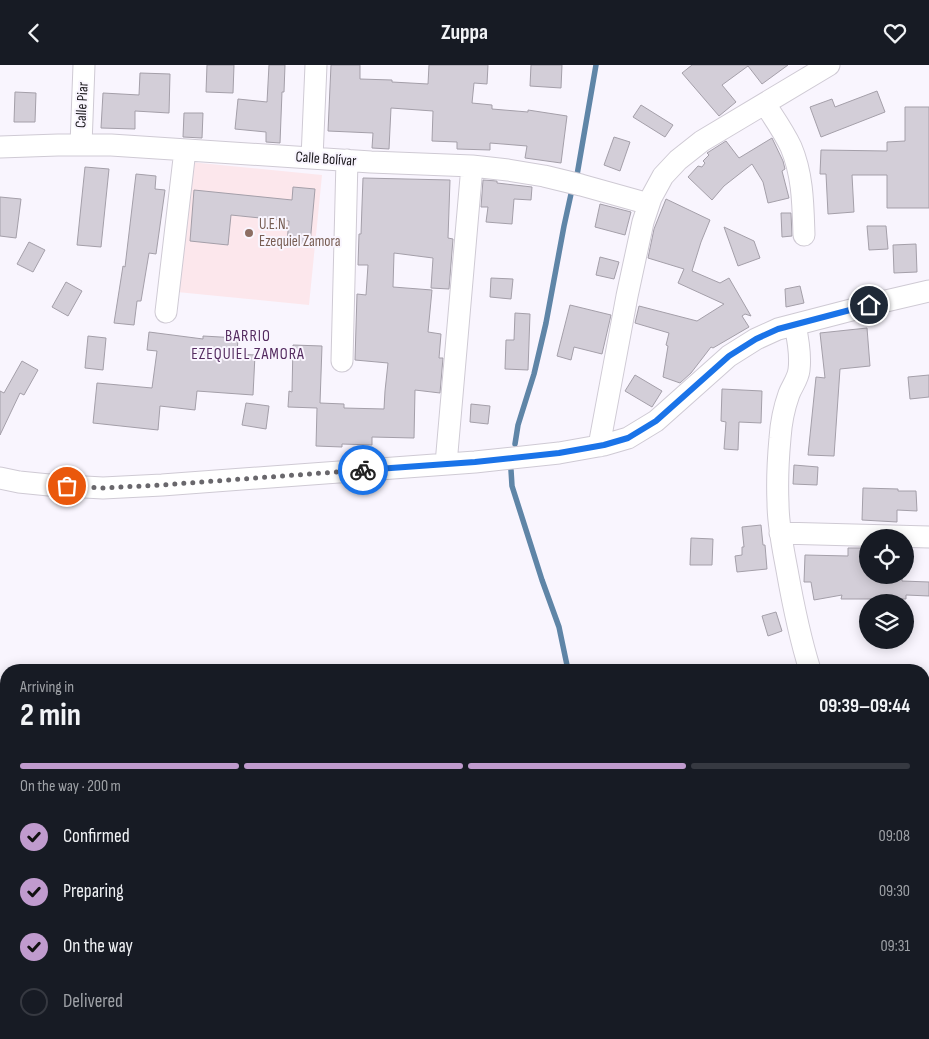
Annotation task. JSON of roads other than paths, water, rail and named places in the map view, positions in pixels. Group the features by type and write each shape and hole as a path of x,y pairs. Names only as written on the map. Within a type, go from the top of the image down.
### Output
{"street":[{"name":"Calle Piar","path":"81,145 84,65"},
{"path":"312,158 316,65"},
{"path":"599,446 627,296 643,223 649,204 663,176 678,160 702,141 829,65"},
{"path":"765,104 791,148 796,161 802,191 804,235"},
{"name":"Calle Bolívar","path":"0,147 111,145 472,166 544,176 649,204"},
{"path":"166,312 185,149"},
{"path":"342,361 347,160"},
{"path":"446,464 472,166"},
{"path":"0,478 18,482 102,488 162,485 446,464 559,453 599,446 628,438 656,421 729,356 756,339 778,329 929,291"},
{"path":"795,325 798,339 799,370 785,405 780,436 778,504 780,533 790,587 808,664"},
{"path":"780,533 929,537"}],"waterway":[{"path":"577,175 596,65"},
{"path":"515,444 518,425 534,374 546,323 571,194"},
{"path":"511,470 512,486 559,627 567,664"}],"place":[{"name":"U.E.N. Ezequiel Zamora","path":"249,233"}],"district":[{"name":"BARRIO EZEQUIEL ZAMORA","path":"248,345"}]}
